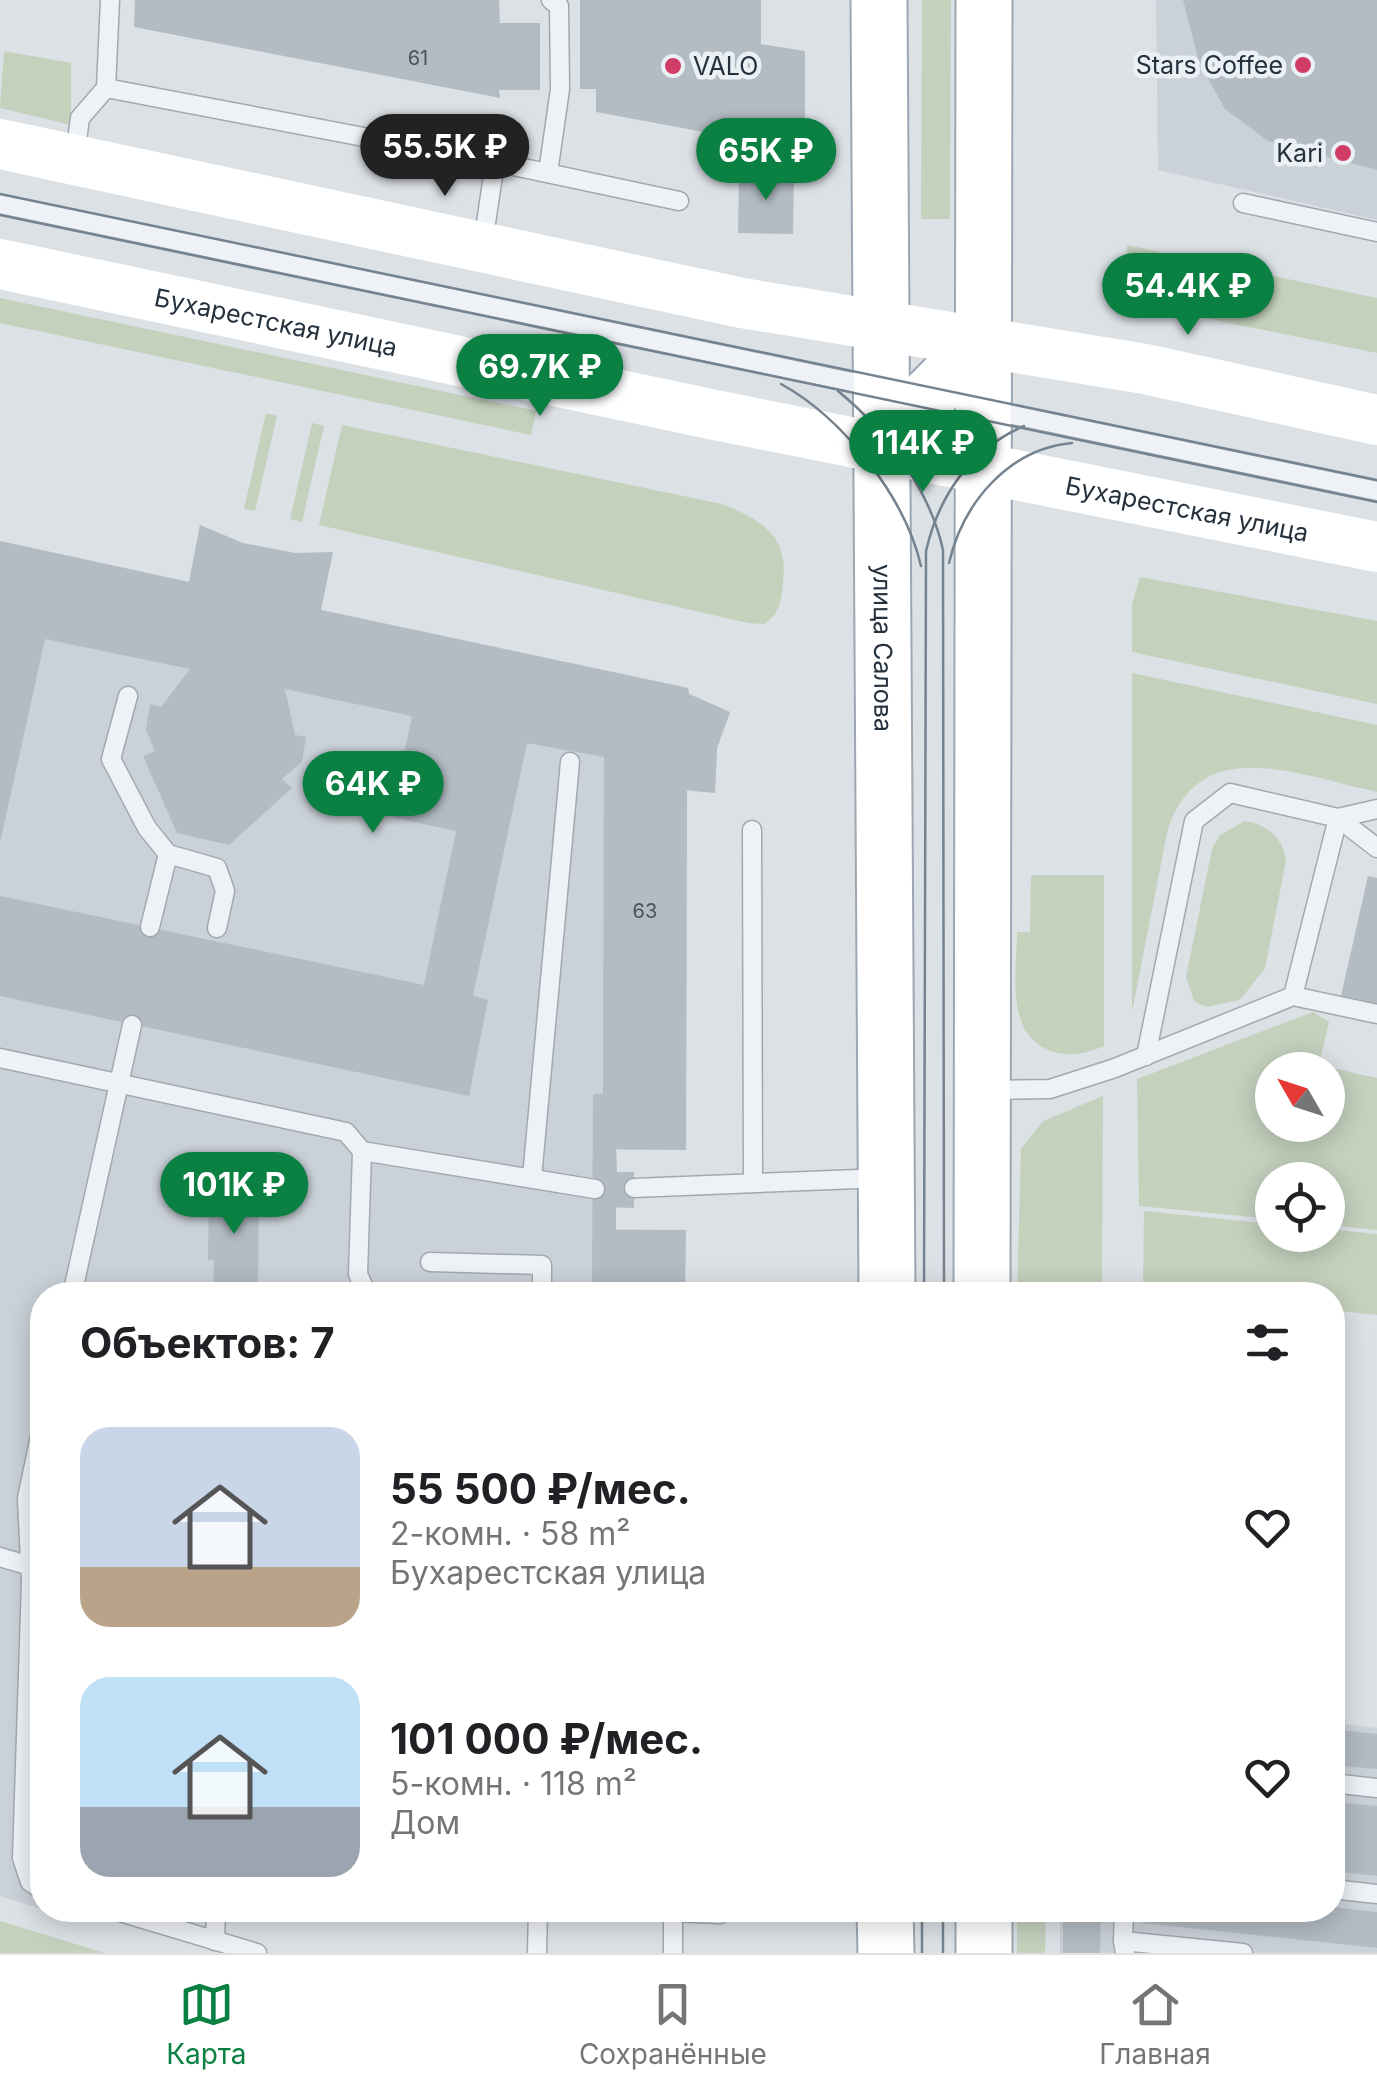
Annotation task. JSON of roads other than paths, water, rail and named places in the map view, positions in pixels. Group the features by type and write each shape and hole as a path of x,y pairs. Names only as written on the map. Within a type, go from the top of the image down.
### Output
{"main road":[{"name":"улица Салова","path":"879,0 878,323 982,466 982,1282"},
{"name":"улица Салова","path":"887,1282 879,446 982,342 984,0"},
{"path":"0,144 742,303 1145,369 1377,420"},
{"name":"Бухарестская улица","path":"0,264 1377,547"},
{"path":"885,1922 886,1953"},
{"path":"984,1922 984,1953"}],"lane":[{"path":"74,160 80,118 106,88 110,0"},
{"path":"548,173 560,89 560,6 551,0"},
{"path":"106,88 679,201"},
{"path":"482,248 495,162"},
{"path":"1243,203 1377,232"},
{"path":"0,204 1377,491"},
{"path":"128,696 112,759 147,828 168,854 218,868 224,891 217,928"},
{"path":"532,1178 570,762"},
{"path":"1146,1056 1194,821 1230,793 1338,818 1377,848"},
{"path":"1338,818 1377,809"},
{"path":"1293,996 1338,818"},
{"path":"752,830 752,1183"},
{"path":"150,927 168,854"},
{"path":"982,1090 1050,1089 1146,1056 1293,996 1377,1014"},
{"path":"75,1282 132,1025"},
{"path":"0,1058 346,1132 362,1151 595,1189"},
{"path":"361,1282 358,1274 362,1151"},
{"path":"634,1188 888,1178"},
{"path":"430,1262 542,1265 542,1282"},
{"path":"0,1557 30,1566 27,1498 30,1484"},
{"path":"30,1722 22,1858 30,1882"},
{"path":"1345,1784 1377,1788"},
{"path":"1345,1890 1377,1894"},
{"path":"154,1922 257,1953"},
{"path":"215,1940 216,1922"},
{"path":"537,1953 538,1922"},
{"path":"673,1922 673,1953"},
{"path":"1124,1947 1243,1953"}],"tram line":[{"path":"0,194 1377,480"},
{"path":"0,215 1377,502"},
{"path":"781,384 827,417 868,462 901,513 921,566"},
{"path":"838,391 872,423 903,462 928,505 943,550 944,1282"},
{"path":"924,1282 926,551 939,511 960,476 988,447 1024,426"},
{"path":"949,563 965,520 992,483 1028,456 1072,443"},
{"path":"922,1922 922,1953"},
{"path":"943,1922 943,1953"}],"place":[{"name":"Stars Coffee","path":"1303,65"},
{"name":"VALO","path":"673,66"},
{"name":"Kari","path":"1343,153"}]}
